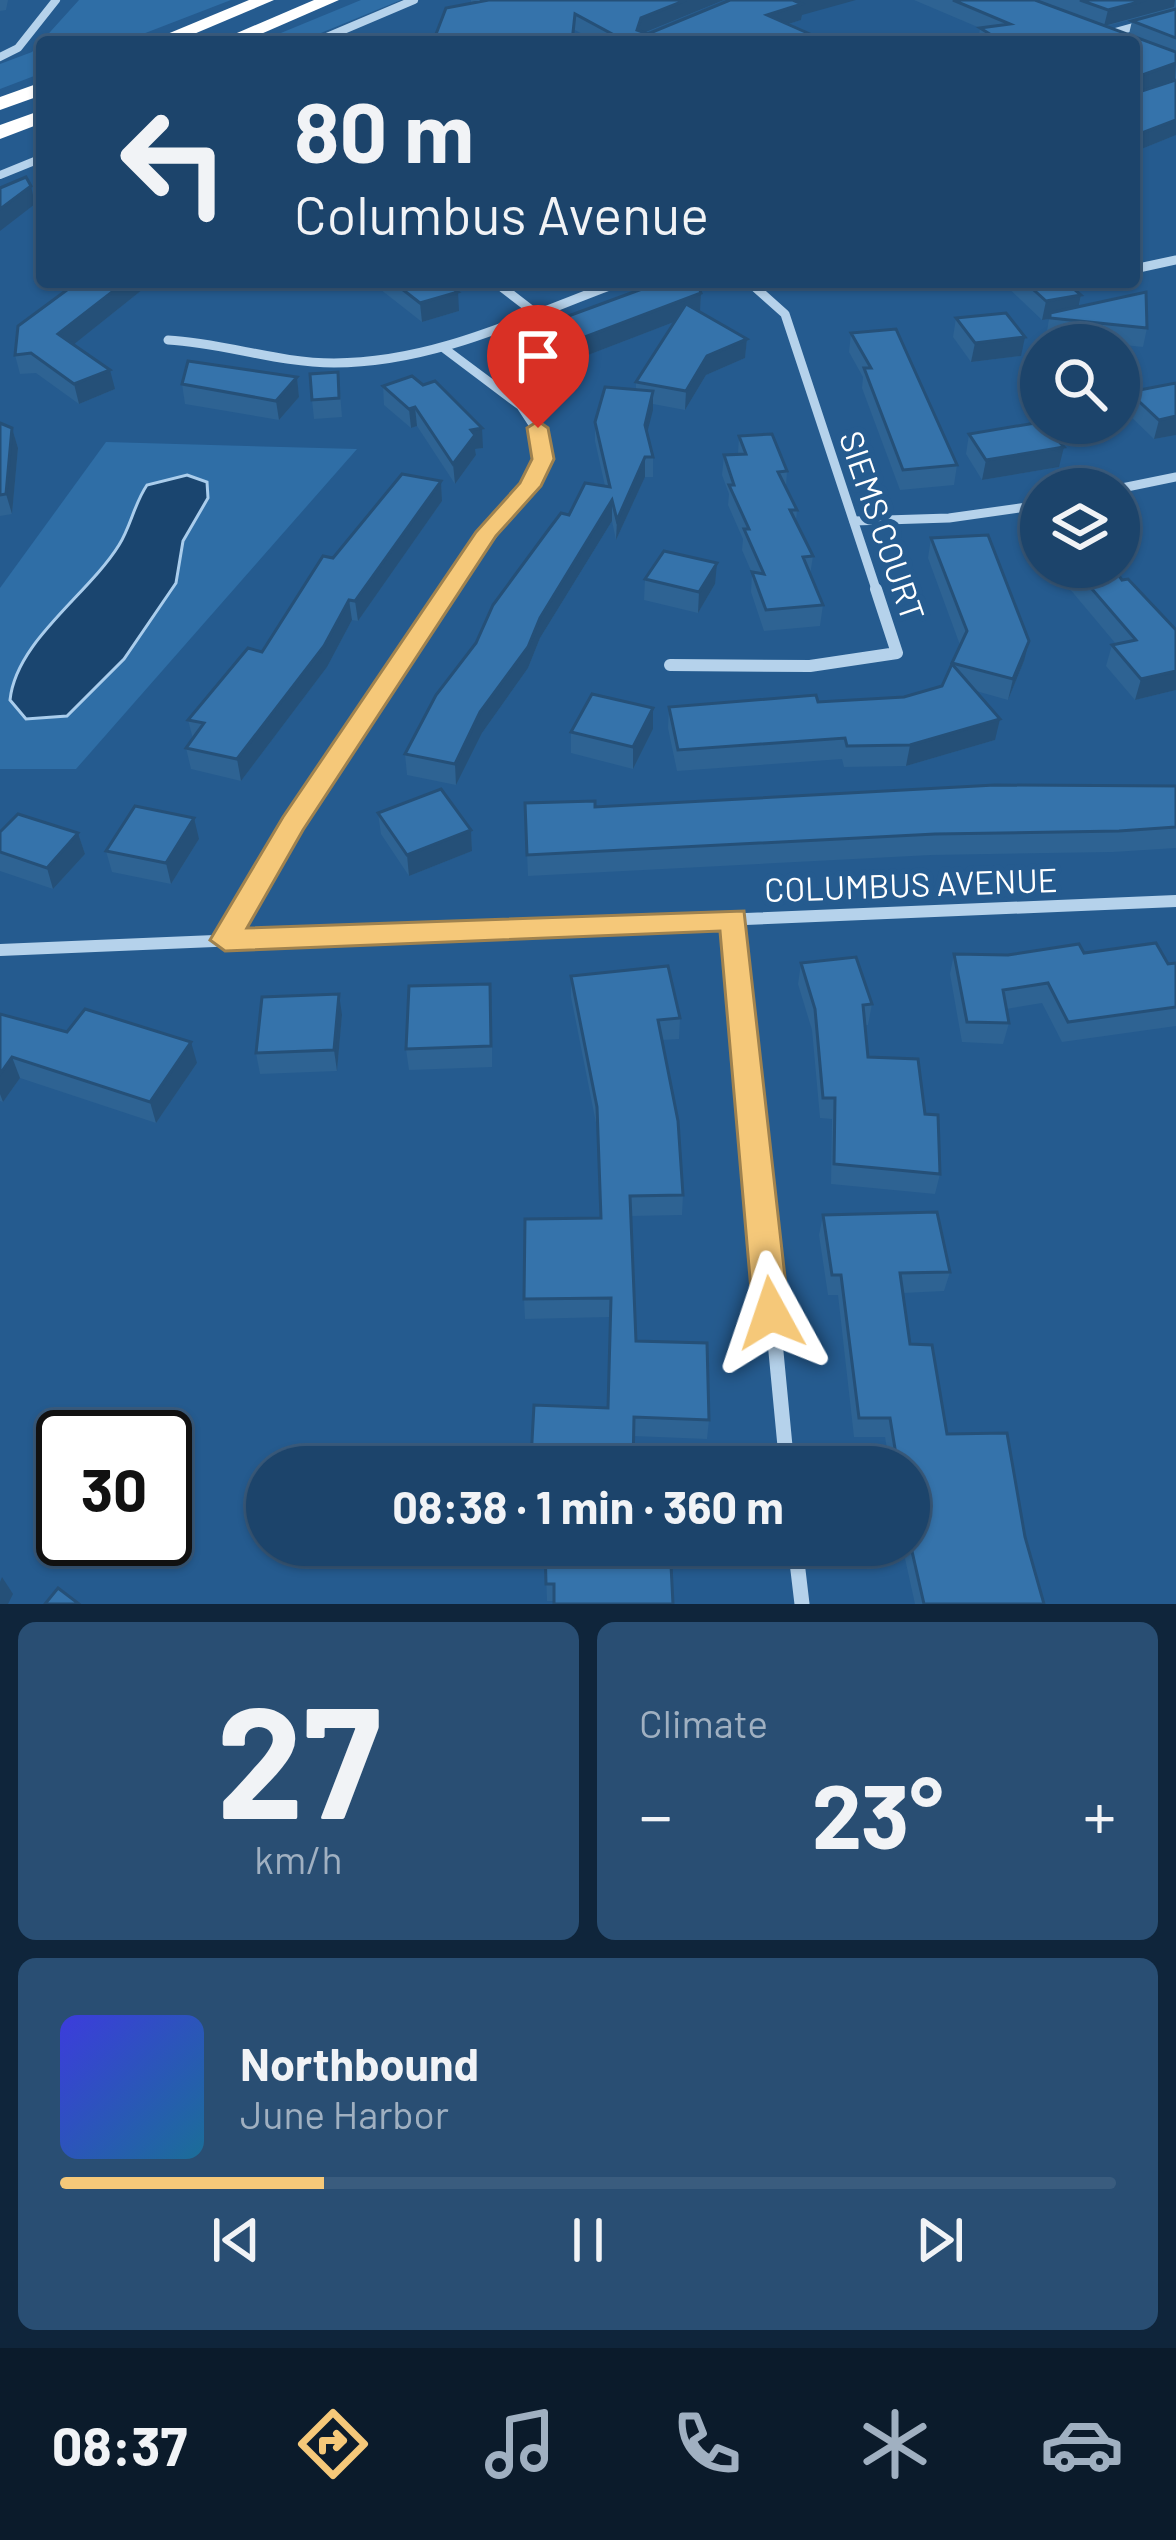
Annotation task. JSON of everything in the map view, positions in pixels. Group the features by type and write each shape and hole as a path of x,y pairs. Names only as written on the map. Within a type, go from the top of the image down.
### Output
{"highway":[{"path":"173,36 265,0"},
{"path":"240,36 330,0"},
{"path":"0,104 36,90"},
{"path":"0,133 36,118"}],"street":[{"path":"0,57 18,48 56,0"},
{"path":"329,36 414,0"},
{"path":"1090,30 1104,35 1176,15"},
{"path":"0,176 36,161"},
{"path":"1140,268 1176,260"},
{"path":"503,288 534,312"},
{"path":"168,340 209,341 329,363 396,359 445,349 603,288"},
{"name":"SIEMS COURT","path":"670,665 809,666 897,653 785,314 756,288"},
{"path":"225,940 319,785 488,532 530,486 543,459 538,428 523,409 445,349"},
{"path":"1140,484 1176,477"},
{"path":"854,521 949,518 1020,508"},
{"name":"COLUMBUS AVENUE","path":"0,950 1176,901"},
{"path":"734,919 785,1446"},
{"path":"797,1566 802,1604"}],"shaded area":[{"path":"79,0 231,0 138,36 46,36"},
{"path":"361,0 401,0 314,36 274,36"},
{"path":"36,48 36,75 0,89 0,64"},
{"path":"106,442 357,449 76,769 0,769 0,588"},
{"path":"187,475 207,482 208,498 183,541 176,583 124,659 67,716 26,719 10,700 25,658 106,564 147,485"}],"building":[{"path":"686,0 641,18 637,30 648,34 730,0 800,0 795,1 802,4 767,15 814,36 616,36 575,14 573,36 435,36 446,8 483,1"},
{"path":"953,0 1035,0 1133,36 993,36 980,28 1010,24"},
{"path":"1080,0 1146,0 1108,10"},
{"path":"1176,9 1176,38 1132,21"},
{"path":"1140,39 1176,52 1176,63 1140,76"},
{"path":"1176,80 1176,120 1140,134 1140,92"},
{"path":"26,177 31,186 0,209 0,188"},
{"path":"70,288 117,288 58,334 110,370 74,384 31,353 15,355 18,326"},
{"path":"401,288 452,288 458,292 420,303"},
{"path":"645,288 699,288 701,293 548,351 522,333"},
{"path":"1032,288 1073,288 1081,295 1046,301"},
{"path":"1146,292 1147,328 1050,318 1050,313"},
{"path":"686,304 747,339 707,356 686,391 636,382"},
{"path":"1006,313 1020,338 975,343 956,318"},
{"path":"896,329 957,465 903,470 864,368 871,368 851,333"},
{"path":"188,361 297,377 276,401 182,384"},
{"path":"338,372 339,398 312,400 310,374"},
{"path":"412,376 423,385 435,381 482,428 471,430 475,435 453,464 415,407 409,409 383,386"},
{"path":"1176,383 1176,416 1159,420 1140,402 1140,390"},
{"path":"605,387 653,391 645,425 653,457 645,457 617,520 612,500 540,618 528,647 480,712 455,764 405,754 436,695 476,643 493,605 561,513 569,515 585,483 610,487 595,422"},
{"path":"0,423 12,428 6,494 0,495"},
{"path":"1020,426 1020,444 1064,447 986,460 969,434"},
{"path":"772,434 787,471 778,472 797,510 790,510 813,556 803,557 823,605 766,610 752,572 764,574 729,485 734,485 724,455 746,454 739,436"},
{"path":"402,474 441,481 355,601 349,600 324,646 237,759 186,748 204,723 188,720 248,648 262,652 323,556 333,558"},
{"path":"988,535 1029,641 1013,679 952,663 967,631 931,538"},
{"path":"664,551 717,563 699,592 645,579"},
{"path":"1091,588 1136,588 1176,630 1176,671 1141,679 1112,645 1136,640"},
{"path":"952,664 1000,719 910,745 847,746 845,738 678,750 669,707 816,695 818,702 904,697 942,686"},
{"path":"592,694 653,708 633,747 571,732"},
{"path":"995,785 1176,786 1176,827 527,855 525,803 595,801 595,807"},
{"path":"441,789 471,830 407,855 378,813"},
{"path":"135,806 194,818 166,863 106,851"},
{"path":"18,814 78,833 47,868 0,852 0,832"},
{"path":"1156,943 1168,964 1176,963 1176,1007 1068,1022 1048,983 1003,990 1009,1023 967,1022 954,954 1008,955 1079,944 1084,953"},
{"path":"856,957 872,1004 863,1005 868,1057 918,1059 925,1114 938,1115 940,1174 834,1164 835,1098 823,1098 815,1009 801,963"},
{"path":"668,966 680,1018 658,1020 678,1121 683,1195 630,1196 636,1341 707,1343 709,1420 634,1417 633,1446 532,1446 534,1405 608,1408 611,1298 524,1299 525,1219 601,1218 597,1107 571,976"},
{"path":"490,984 491,1046 406,1049 409,986"},
{"path":"339,994 334,1050 256,1053 262,997"},
{"path":"85,1009 191,1042 150,1102 12,1057 0,1074 0,1014 67,1032"},
{"path":"937,1212 950,1272 900,1273 910,1344 932,1345 947,1434 1007,1433 1025,1537 1044,1604 924,1604 915,1566 930,1566 930,1446 895,1446 890,1418 859,1418 841,1275 832,1275 823,1215"},
{"path":"546,1566 671,1566 673,1604 554,1604 554,1584 546,1584"},
{"path":"58,1588 79,1604 45,1604"}],"route":[{"path":"538,428 543,459 530,486 488,532 293,824 225,940 734,919 771,1313"}]}
